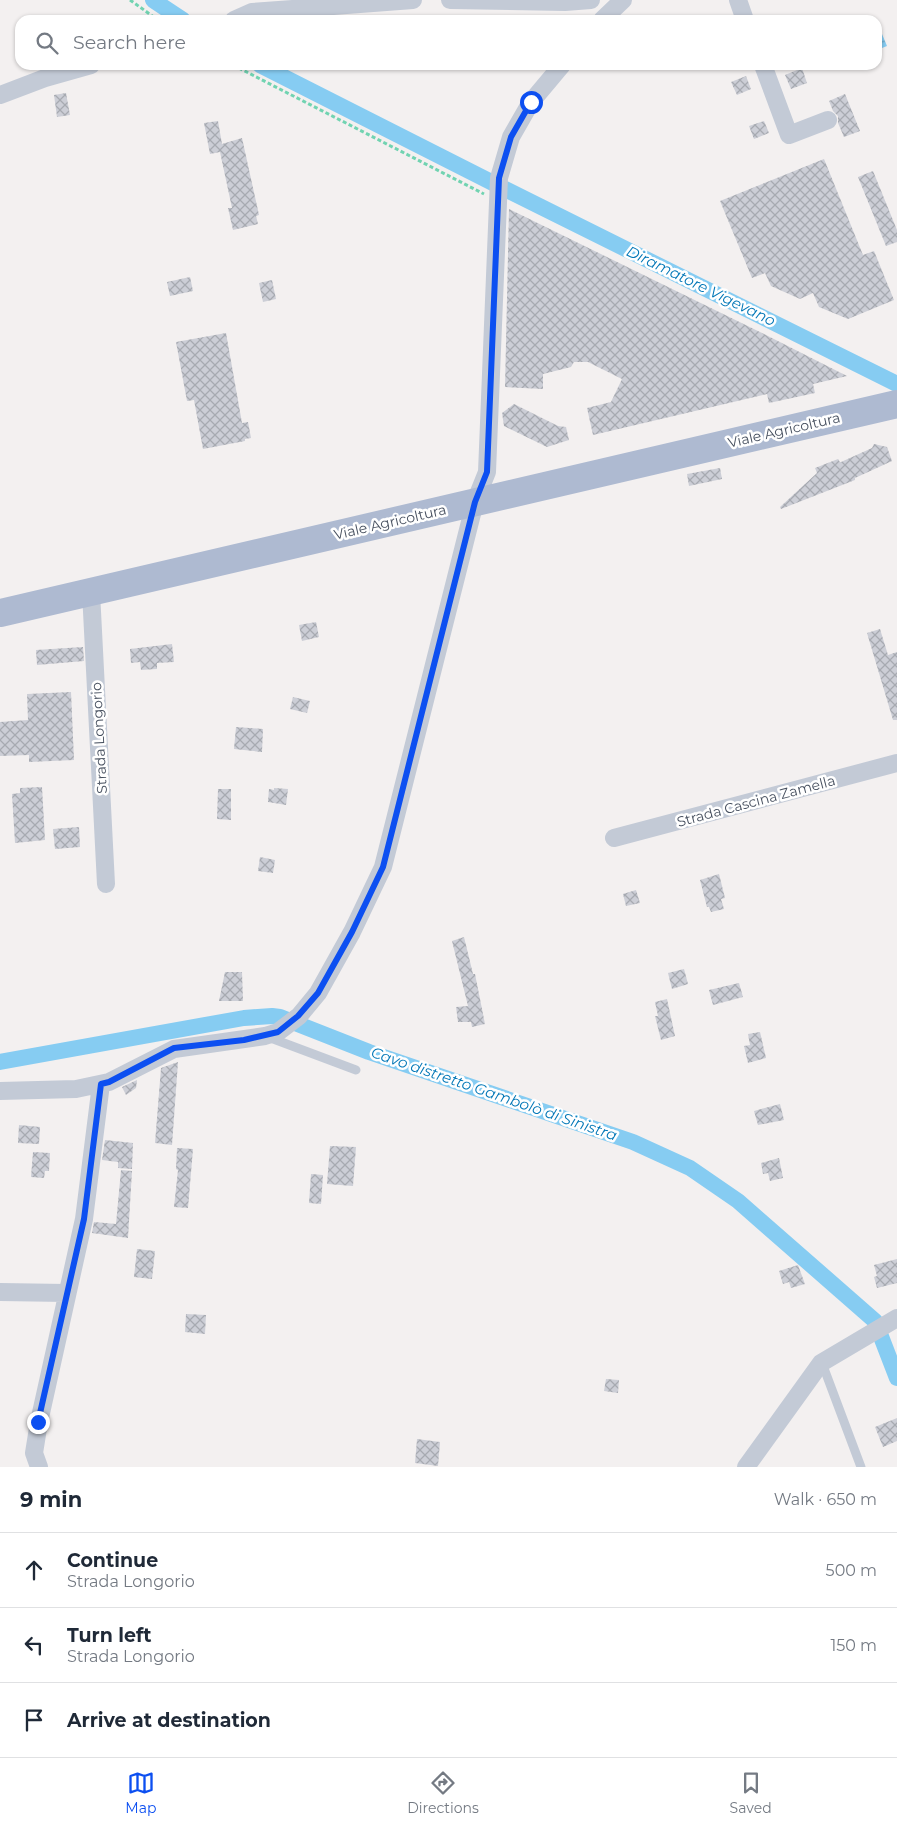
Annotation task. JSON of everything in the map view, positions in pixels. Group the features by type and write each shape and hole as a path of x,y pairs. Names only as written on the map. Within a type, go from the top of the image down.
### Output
{"main road":[{"name":"Viale Agricoltura","path":"0,613 897,404"}],"street":[{"path":"245,15 252,12 413,0"},
{"path":"450,0 565,2 591,0"},
{"path":"607,15 623,0"},
{"path":"738,0 743,15"},
{"path":"0,95 45,78 73,70"},
{"path":"0,1091 76,1089 101,1084 109,1082 174,1048 265,1036 278,1032 292,1021 318,993 352,932 383,867 475,502 487,472 499,178 511,137 531,102 558,70"},
{"path":"765,70 790,135 828,120"},
{"name":"Strada Longorio","path":"91,592 106,884"},
{"name":"Strada Cascina Zamella","path":"614,838 897,763"},
{"path":"39,1467 34,1453 38,1422 84,1219 101,1084"},
{"path":"0,1292 66,1293"},
{"path":"746,1467 821,1363 884,1325"}],"lane":[{"path":"265,1036 356,1070"},
{"path":"821,1363 861,1467"}],"path":[{"path":"130,0 151,15"},
{"path":"243,70 498,201"}],"water":[{"path":"882,34 887,46 882,48"}],"building":[{"path":"797,70 803,70 807,83 791,89 785,75"},
{"path":"746,76 751,89 737,95 731,82"},
{"path":"66,93 70,115 57,117 54,95"},
{"path":"845,94 860,131 844,137 838,123 838,116 833,111 829,101"},
{"path":"218,121 222,144 242,138 259,215 256,216 258,224 233,230 228,208 232,208 220,152 210,154 204,123"},
{"path":"764,121 769,133 754,139 749,126"},
{"path":"824,159 863,255 874,251 894,300 848,319 819,307 813,293 800,299 771,286 765,273 752,278 720,201"},
{"path":"873,171 897,230 897,242 886,246 858,177"},
{"path":"509,209 847,376 813,384 815,393 769,403 767,394 593,435 587,408 611,402 622,379 588,362 574,362 571,367 543,374 543,389 505,387"},
{"path":"190,277 193,291 170,296 167,282"},
{"path":"272,280 276,299 263,302 259,283"},
{"path":"226,333 242,423 248,422 251,438 245,439 245,441 203,449 194,400 187,401 176,342"},
{"path":"514,404 558,426 566,427 569,440 547,447 504,426 502,413"},
{"path":"874,444 887,447 892,461 855,478 855,480 781,509 780,507 817,473 815,468 838,459 841,462 872,448"},
{"path":"720,468 722,479 689,486 687,474"},
{"path":"316,622 319,637 302,641 299,625"},
{"path":"880,629 888,655 897,652 897,720 893,720 867,633"},
{"path":"172,644 174,662 157,663 157,669 141,670 140,662 131,663 130,649"},
{"path":"83,647 84,661 37,665 36,650"},
{"path":"71,692 74,760 29,762 29,755 0,756 0,722 28,720 27,694"},
{"path":"293,697 310,701 307,713 290,709"},
{"path":"236,727 263,729 262,752 234,749"},
{"path":"42,787 45,840 15,843 12,794 20,793 20,788"},
{"path":"274,788 288,789 286,805 268,802 269,789 274,790"},
{"path":"218,789 231,789 231,820 217,819"},
{"path":"79,827 80,847 55,849 53,829"},
{"path":"260,857 275,860 273,873 258,871"},
{"path":"719,874 725,898 721,899 724,909 711,912 709,907 707,907 700,880"},
{"path":"636,890 640,903 626,906 623,894"},
{"path":"464,937 473,974 475,974 485,1024 472,1027 471,1022 458,1022 456,1007 468,1006 452,941"},
{"path":"684,969 688,984 672,989 668,973"},
{"path":"225,972 242,972 243,1001 219,1001"},
{"path":"739,983 743,997 713,1005 709,990"},
{"path":"667,999 675,1036 661,1040 655,1016 658,1016 655,1002"},
{"path":"760,1032 766,1058 748,1063 744,1046 750,1045 748,1034"},
{"path":"178,1062 172,1145 155,1143 161,1068"},
{"path":"137,1080 136,1088 126,1095 122,1087"},
{"path":"780,1104 784,1120 758,1125 754,1111"},
{"path":"19,1125 40,1127 39,1144 18,1143"},
{"path":"105,1140 133,1143 132,1169 118,1168 118,1162 102,1160"},
{"path":"330,1146 356,1147 353,1186 327,1184"},
{"path":"177,1148 193,1149 188,1208 174,1207 178,1170 176,1169"},
{"path":"33,1152 50,1153 49,1171 45,1171 44,1178 31,1177"},
{"path":"779,1158 783,1178 770,1181 768,1173 763,1174 761,1163"},
{"path":"121,1170 132,1171 128,1238 92,1233 94,1222 116,1224"},
{"path":"311,1174 323,1175 321,1204 309,1203"},
{"path":"137,1249 155,1251 152,1279 134,1277"},
{"path":"897,1259 897,1283 877,1288 874,1277 877,1276 874,1265"},
{"path":"798,1265 805,1284 791,1288 789,1282 783,1284 779,1271"},
{"path":"186,1314 206,1315 205,1334 185,1332"},
{"path":"606,1379 619,1380 618,1393 604,1391"},
{"path":"897,1418 897,1441 883,1447 875,1427"},
{"path":"417,1439 440,1442 438,1466 415,1463"}],"waterway":[{"name":"Diramatore Vigevano","path":"153,0 176,15"},
{"name":"Diramatore Vigevano","path":"270,70 493,183"},
{"name":"Diramatore Vigevano","path":"505,189 897,384"},
{"name":"Cavo distretto Gambolò di Sinistra","path":"0,1062 244,1018 280,1017 369,1052 633,1142 690,1168 738,1201 875,1321 897,1378"}],"route":[{"path":"38,1422 84,1219 101,1084 109,1082 174,1048 244,1040 278,1032 298,1016 318,993 352,932 383,867 475,502 487,472 499,178 511,137 531,102"}]}
